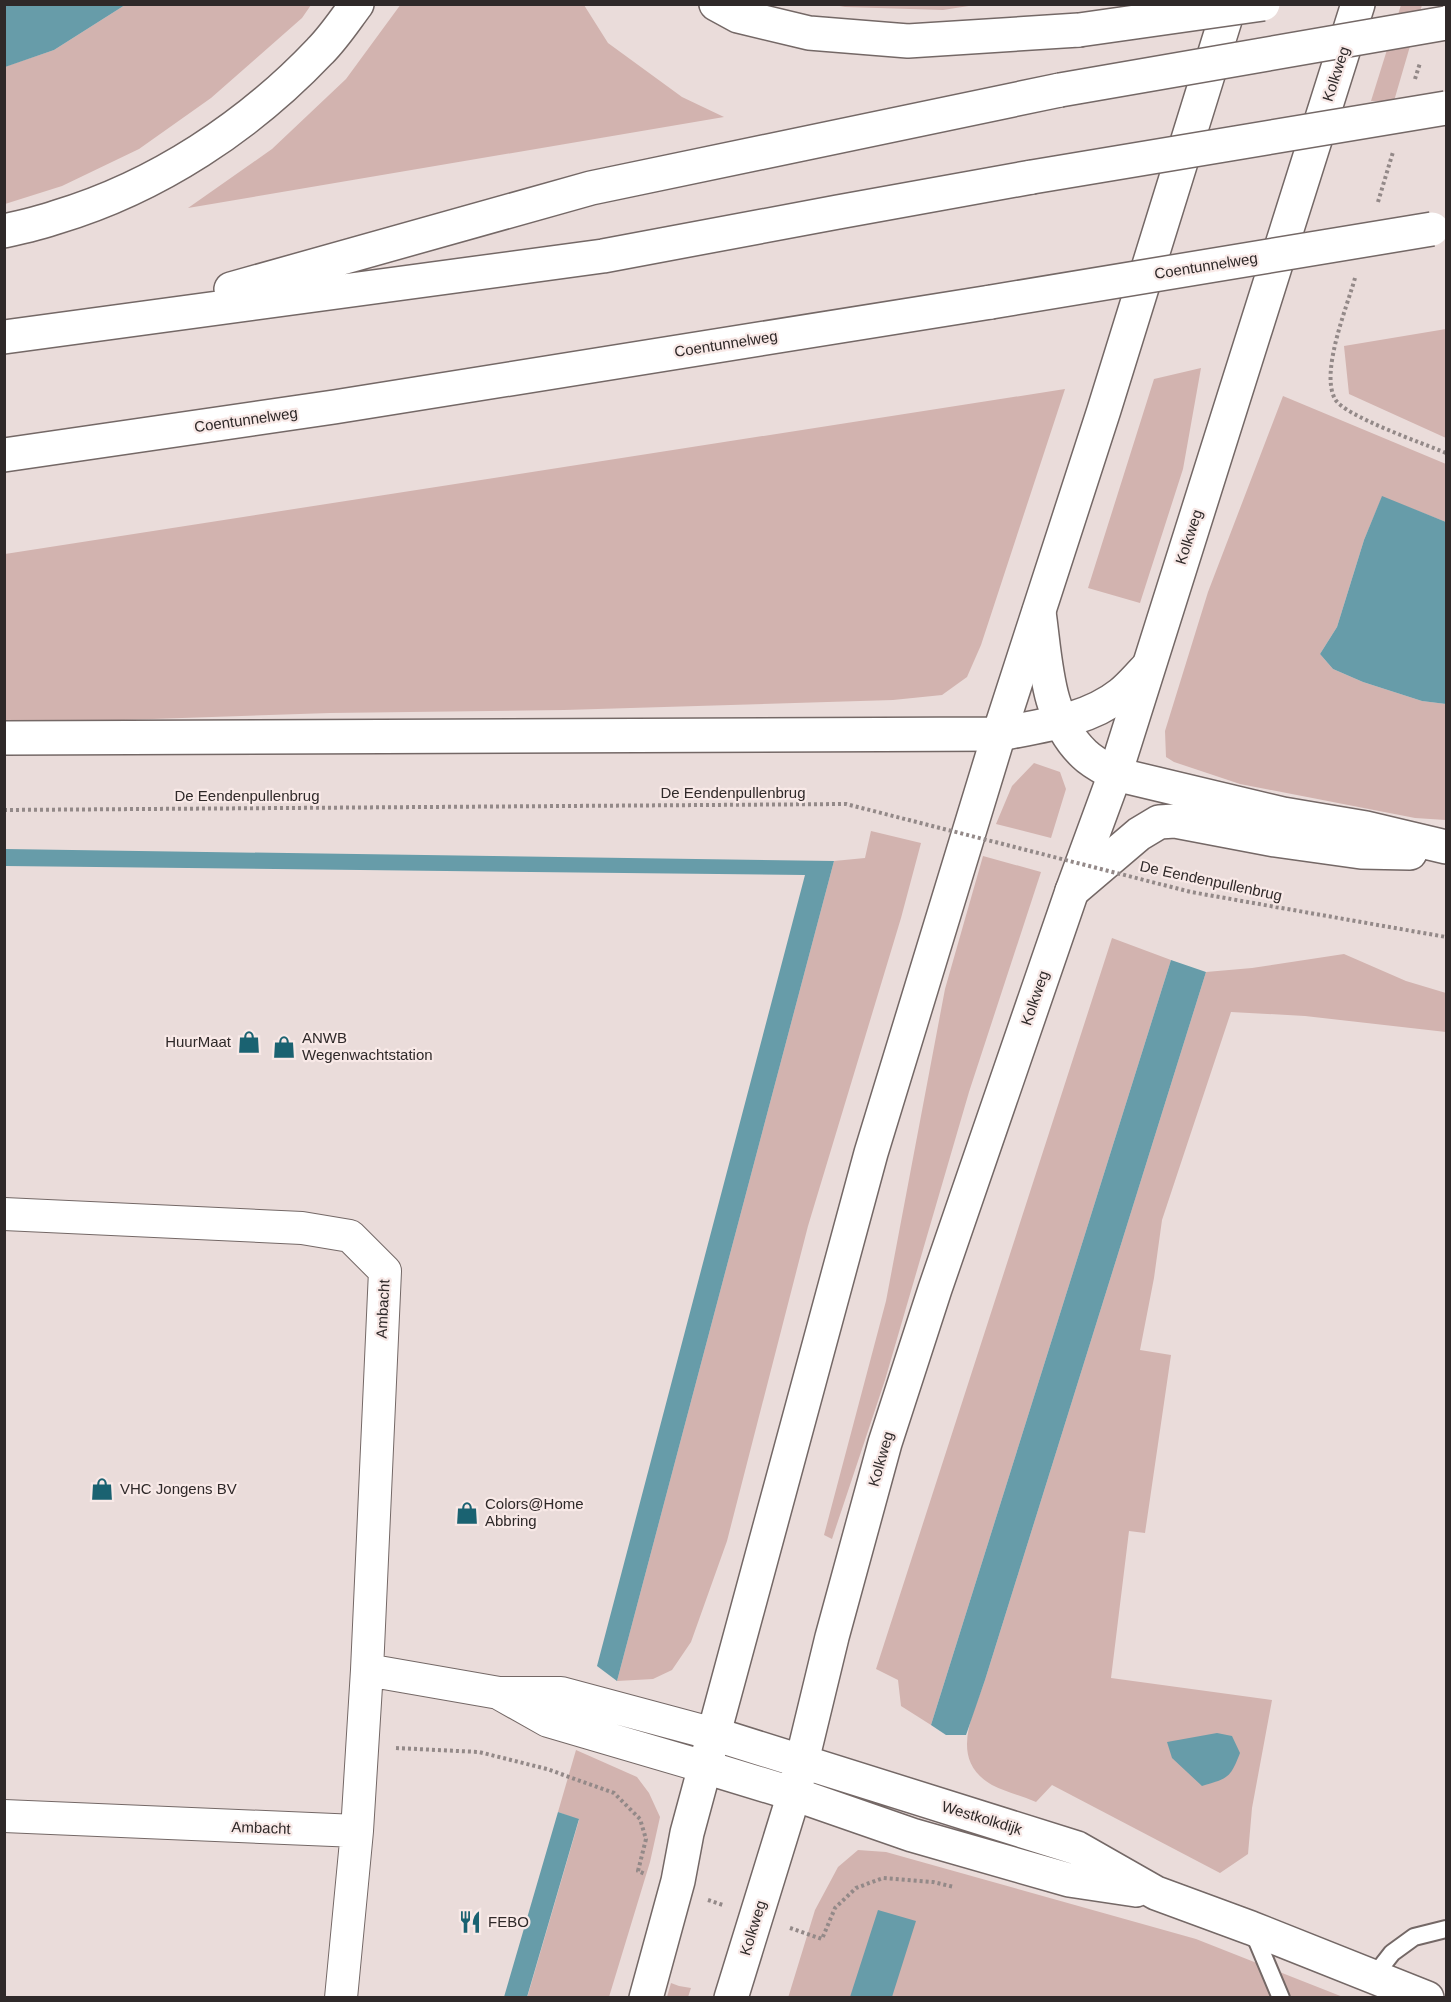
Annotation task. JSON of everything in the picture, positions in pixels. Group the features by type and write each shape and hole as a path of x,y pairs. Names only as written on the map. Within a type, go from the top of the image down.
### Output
{"main road":[{"path":"4,231 59,217 120,194 180,164 238,125 282,88 321,50 357,4"},
{"path":"716,4 738,16 809,33 908,41 1079,30 1263,4"},
{"path":"646,1998 678,1881 687,1833 871,1154 999,734 1104,410 1230,4"},
{"name":"Kolkweg","path":"731,1998 794,1794 832,1637 885,1443 1072,891 1115,774 1358,4"},
{"path":"117,322 591,188 1060,90 1446,23"},
{"path":"4,337 603,256 1032,177 1446,108"},
{"name":"Coentunnelweg","path":"4,455 346,405 1439,228"},
{"path":"1039,612 1052,700 1060,722 1084,755 1115,774 1283,814 1366,828 1446,847"},
{"path":"4,738 999,734 1060,722 1090,712 1121,694 1147,668"},
{"path":"1072,891 1139,834 1158,822 1174,821 1275,840 1361,852 1446,853"},
{"name":"Westkolkdijk","path":"714,1734 1077,1848 1156,1893 1427,1998"},
{"name":"Westkolkdijk","path":"705,1767 794,1794 912,1835 1069,1880 1156,1893"}],"street":[{"name":"Ambacht","path":"4,1214 302,1228 350,1236 385,1271 367,1670 357,1831 4,1816"},
{"path":"367,1670 499,1693 561,1693 714,1734"},
{"path":"499,1693 548,1721 705,1767"},
{"path":"342,1998 357,1831"}],"lane":[{"path":"1251,1928 1281,1998"},
{"path":"1374,1976 1392,1953 1414,1938 1446,1929"}],"path":[{"name":"De Eendenpullenbrug","path":"4,810 846,804 1191,892 1446,938"}],"shaded area":[{"path":"401,4 584,5 608,43 682,97 724,117 188,208 272,149 346,79"},
{"path":"834,4 975,5 943,10"},
{"path":"125,5 311,5 302,18 211,98 139,149 62,186 5,204 4,67 54,50"},
{"path":"1401,5 1422,5 1394,101 1371,101"},
{"path":"1446,329 1446,438 1349,394 1344,346"},
{"path":"1201,368 1183,469 1140,603 1088,588 1154,379"},
{"path":"1065,389 981,645 967,677 942,695 893,700 564,710 330,713 5,724 5,554"},
{"path":"1283,396 1446,464 1446,522 1382,497 1364,540 1337,627 1320,654 1333,669 1363,682 1422,701 1446,704 1446,820 1415,818 1240,784 1174,762 1166,757 1165,731 1208,592"},
{"path":"1034,763 1060,772 1066,789 1051,838 996,824 1012,786"},
{"path":"871,831 921,843 901,918 808,1226 727,1541 691,1642 672,1670 653,1679 617,1681 834,861 865,858"},
{"path":"983,856 1041,872 969,1092 885,1380 832,1539 824,1535 886,1301 945,989"},
{"path":"1112,938 1171,960 931,1725 901,1706 898,1680 876,1669"},
{"path":"1344,954 1406,981 1446,993 1446,1032 1305,1016 1231,1012 1162,1220 1140,1350 1171,1355 1145,1533 1129,1531 1111,1678 1272,1700 1252,1808 1248,1854 1220,1873 1052,1785 1036,1802 992,1785 979,1775 971,1763 967,1750 968,1736 970,1722 1206,972 1252,968"},
{"path":"576,1750 637,1777 649,1793 660,1817 650,1862 609,1997 527,1998 579,1820 558,1812"},
{"path":"858,1850 886,1852 1196,1939 1343,1997 788,1998 815,1910 838,1867"},
{"path":"671,1983 691,1988 688,1997 667,1997"}],"water":[{"path":"4,5 125,5 54,50 5,67"},
{"path":"1382,496 1446,522 1446,704 1422,701 1363,682 1333,669 1320,654 1337,627 1364,540"},
{"path":"5,849 834,861 617,1681 597,1666 805,875 5,866"},
{"path":"1171,960 1206,972 985,1680 966,1735 946,1735 931,1725"},
{"path":"1217,1733 1232,1736 1240,1753 1234,1768 1227,1776 1202,1786 1172,1758 1167,1742"},
{"path":"558,1812 579,1819 527,1997 504,1997"},
{"path":"878,1910 916,1921 892,1997 850,1997"}],"place":[{"name":"HuurMaat","path":"249,1042"},
{"name":"ANWB Wegenwachtstation","path":"284,1047"},
{"name":"VHC Jongens BV","path":"102,1489"},
{"name":"Colors@Home Abbring","path":"467,1513"},
{"name":"FEBO","path":"470,1922"}]}
